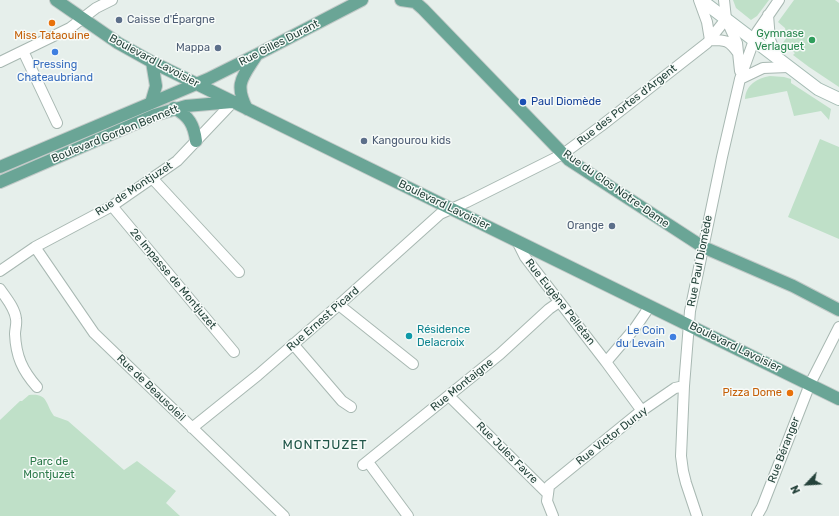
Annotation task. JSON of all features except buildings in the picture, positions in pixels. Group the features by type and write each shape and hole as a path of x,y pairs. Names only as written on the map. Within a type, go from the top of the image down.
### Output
{"main road":[{"name":"Boulevard Lavoisier","path":"56,0 118,43 152,62 839,398"},
{"name":"Rue Gilles Durant","path":"196,84 256,55 362,0"},
{"path":"401,0 414,1"},
{"name":"Rue du Clos Notre-Dame","path":"414,1 569,160 703,247 793,286 839,310"},
{"path":"247,109 240,94 240,82 256,55"},
{"path":"151,103 156,86 152,62"},
{"name":"Boulevard Gordon Bennett","path":"0,168 196,84"},
{"name":"Boulevard Gordon Bennett","path":"0,182 174,108 233,102"},
{"path":"174,108 185,115 192,122 196,141"}],"street":[{"path":"0,62 70,28 96,8 112,0"},
{"path":"700,0 818,89 839,99"},
{"path":"700,0 708,22 710,40 721,40 730,43 739,55"},
{"name":"Rue Paul Diomède","path":"724,0 726,19 737,42 740,79"},
{"name":"Rue Paul Diomède","path":"697,516 686,483 682,464 681,440 690,311 729,123 740,79 757,32 779,0"},
{"path":"768,15 770,40 778,58"},
{"name":"Rue des Portes d'Argent","path":"452,208 563,154 602,126 710,40 726,19"},
{"path":"23,51 57,123"},
{"path":"740,79 763,68 788,67"},
{"name":"Rue de Montjuzet","path":"0,271 35,247 112,206 177,161 233,102"},
{"path":"152,178 239,272"},
{"name":"2e Impasse de Montjuzet","path":"112,206 234,352"},
{"name":"Rue Ernest Picard","path":"192,428 258,375 339,305 440,214 452,208"},
{"name":"Rue Eugène Pelletan","path":"517,240 525,257 642,411"},
{"name":"Rue de Beausoleil","path":"35,247 94,333 284,516"},
{"path":"0,289 12,307 16,318 15,335 21,365 37,387"},
{"name":"Rue Montaigne","path":"408,516 366,464 500,354 549,309 559,302"},
{"path":"339,305 413,364"},
{"path":"606,362 635,328 650,306"},
{"name":"Rue Béranger","path":"757,516 762,507 810,384 839,327"},
{"path":"293,344 342,401 351,407"},
{"name":"Rue Victor Duruy","path":"548,494 549,486 642,411 675,388 684,386"},
{"name":"Rue Jules Favre","path":"449,396 548,494"},
{"path":"548,494 547,502 553,516"}],"green space":[{"path":"733,0 769,0 757,16 751,20 736,8"},
{"name":"Gymnase Verlaguet","path":"794,0 835,0 839,3 839,87 793,55 795,53 782,44 787,37 785,28 778,22"},
{"path":"770,76 791,79 791,83 831,109 829,120 821,111 794,116 787,91 745,99 750,86 753,83 761,78"},
{"path":"820,139 839,147 839,239 788,217"},
{"name":"Parc de Montjuzet","path":"29,395 43,397 54,416 68,421 124,470 137,461 176,491 166,503 180,516 0,516 0,420 20,401"}],"place":[{"name":"Caisse d'Épargne","path":"119,20"},
{"name":"Miss Tataouine","path":"52,23"},
{"name":"Gymnase Verlaguet","path":"812,40"},
{"name":"Mappa","path":"218,48"},
{"name":"Pressing Chateaubriand","path":"55,52"},
{"name":"Paul Diomède","path":"523,102"},
{"name":"Kangourou kids","path":"364,141"},
{"name":"Orange","path":"612,226"},
{"name":"Résidence Delacroix","path":"409,336"},
{"name":"Le Coin du Levain","path":"673,337"},
{"name":"Pizza Dome","path":"790,393"}],"district":[{"name":"MONTJUZET","path":"325,445"}]}
